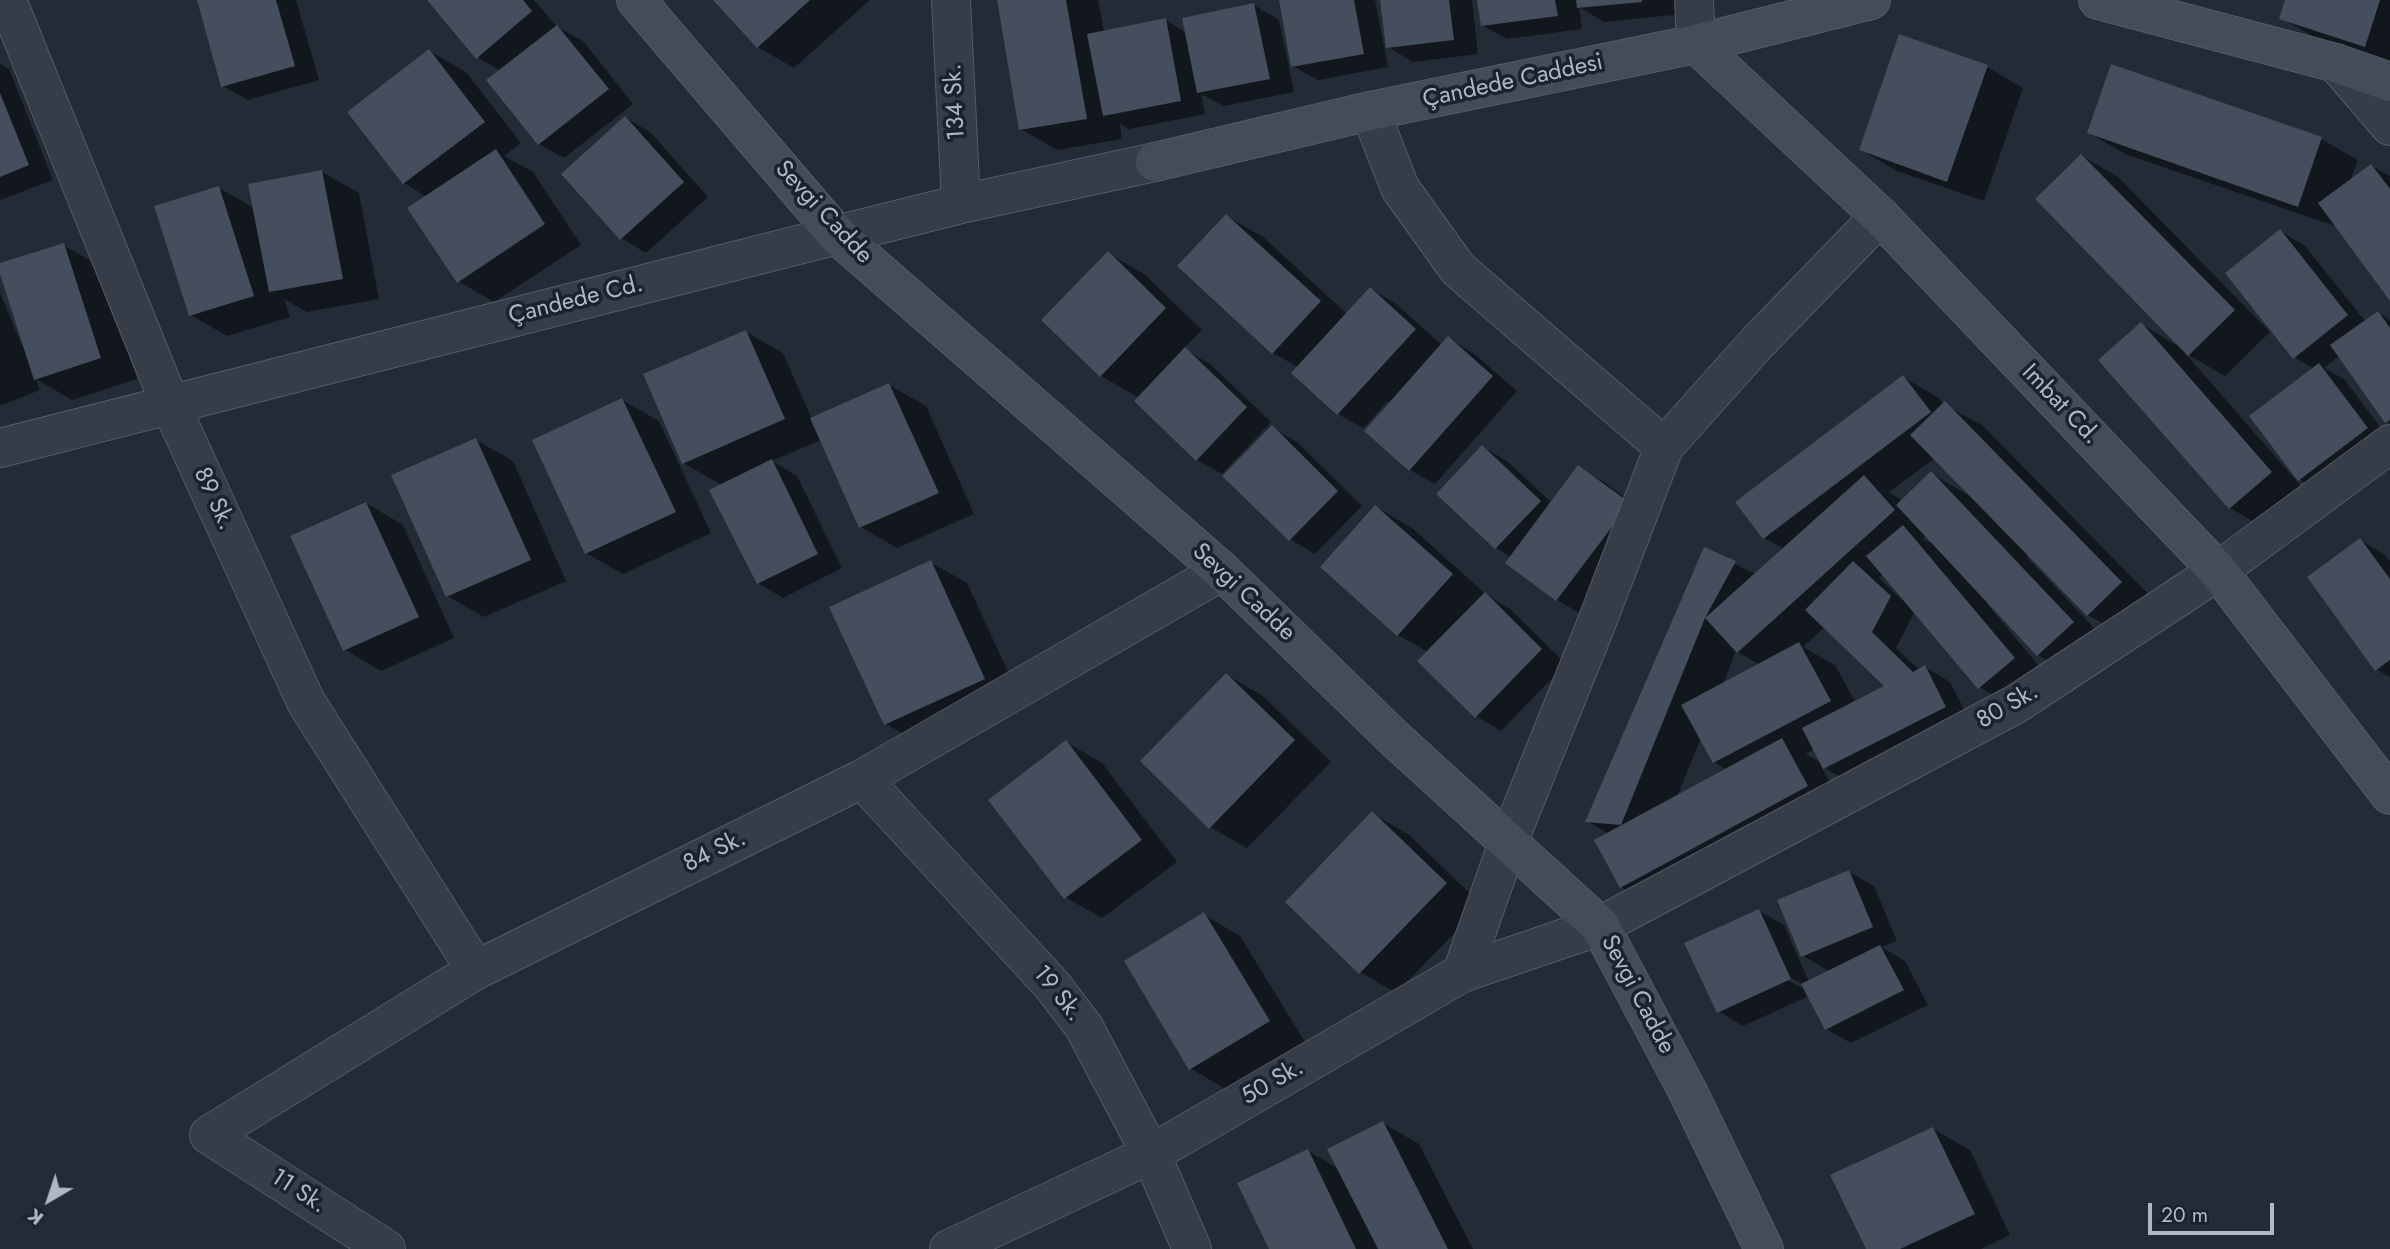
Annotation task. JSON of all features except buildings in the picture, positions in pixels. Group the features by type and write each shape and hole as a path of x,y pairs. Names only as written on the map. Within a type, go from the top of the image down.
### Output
{"street":[{"name":"89 Sk.","path":"8,0 170,404 306,702 476,970"},
{"name":"Sevgi Cadde","path":"636,0 837,234 1222,571 1395,738 1600,926 1687,1090 1764,1249"},
{"name":"134 Sk.","path":"951,0 961,204"},
{"path":"1694,0 1696,44"},
{"name":"Çandede Caddesi","path":"1154,162 1370,111 1696,44 1871,0"},
{"path":"2098,0 2336,63 2390,82"},
{"name":"Imbat Cd.","path":"1696,44 1880,216 2218,571 2390,795"},
{"path":"2336,63 2390,126"},
{"path":"1370,111 1400,188 1458,269 1664,447"},
{"name":"Çandede Cd.","path":"0,449 837,234 1154,162"},
{"path":"1462,973 1509,840 1664,447 1756,344 1880,216"},
{"name":"80 Sk.","path":"1600,926 2016,704 2218,571 2390,444"},
{"name":"84 Sk.","path":"209,1135 476,970 862,779 1222,571"},
{"name":"19 Sk.","path":"862,779 1052,985 1084,1027 1151,1154 1192,1249"},
{"name":"50 Sk.","path":"949,1249 1151,1154 1462,973 1600,926"},
{"name":"11 Sk.","path":"209,1135 386,1249"}]}
